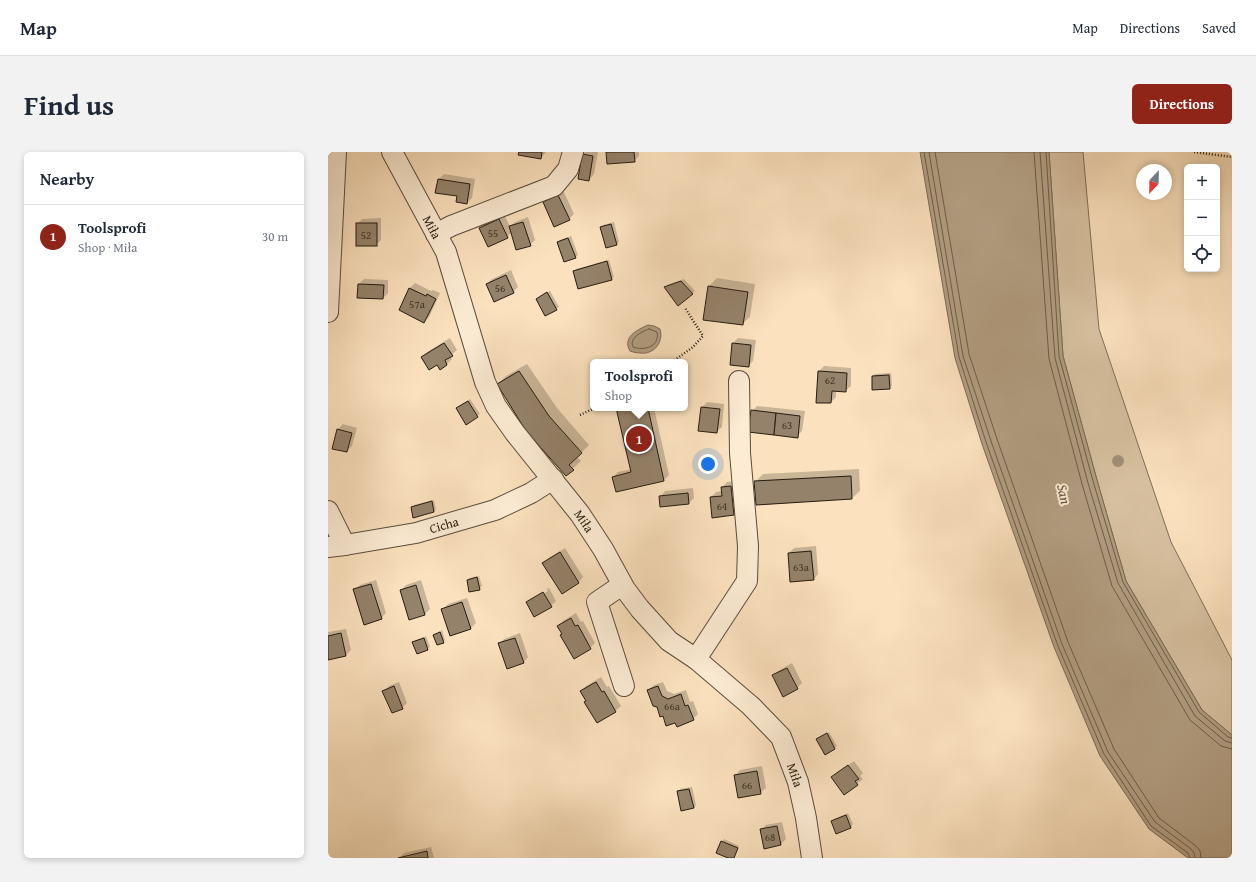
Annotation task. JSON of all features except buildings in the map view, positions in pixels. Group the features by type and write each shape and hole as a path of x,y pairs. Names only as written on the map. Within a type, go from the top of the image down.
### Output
{"street":[{"path":"328,312 336,152"},
{"name":"Miła","path":"392,152 446,252 485,382 496,406 515,433 580,514 603,549 622,585 640,609 669,641 696,659 751,706 781,737 798,782 806,818 812,858"},
{"path":"436,234 451,226 554,186 568,168 573,152"},
{"path":"696,659 747,581 748,546 740,453 739,381"},
{"name":"Cicha","path":"336,546 416,533 495,510 531,493 553,479"},
{"path":"328,510 336,546"},
{"path":"622,585 597,602 624,686"}],"path":[{"path":"1194,152 1232,158"},
{"path":"676,359 693,347 703,336 685,308"},
{"path":"580,415 590,410"}],"shaded area":[{"path":"1049,152 1083,152 1099,329 1171,542 1232,660 1232,735 1202,710 1126,581 1063,356"}],"water":[{"name":"San","path":"920,152 1049,152 1063,356 1126,581 1202,710 1232,735 1232,858 1188,858 1149,829 1100,756 1054,647 982,444 955,358"},
{"path":"648,325 660,329 661,339 657,347 650,352 645,353 630,351 628,346 629,338 639,329"}],"place":[{"name":"Toolsprofi","path":"639,439"}]}
